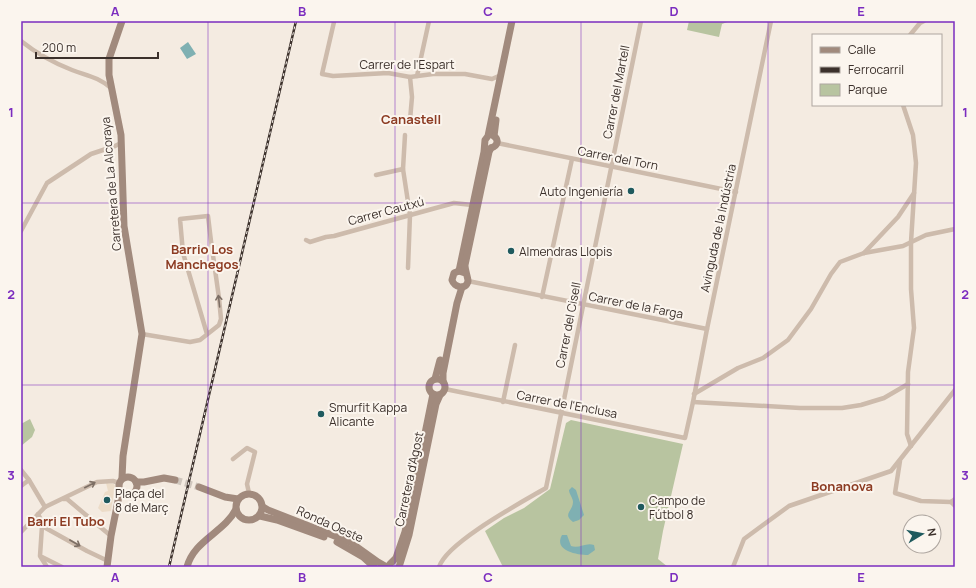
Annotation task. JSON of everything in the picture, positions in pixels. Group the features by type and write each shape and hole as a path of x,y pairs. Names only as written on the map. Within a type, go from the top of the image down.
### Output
{"main road":[{"name":"Carretera de La Alcoraya","path":"107,564 117,503 123,485 123,456 142,334 124,226 121,143 109,75 109,59 122,21"},
{"path":"491,136 498,86 512,21"},
{"path":"491,145 485,140 491,136 516,21"},
{"path":"462,272 472,205 491,145 497,140 491,136"},
{"path":"462,272 465,265 491,145"},
{"path":"462,272 468,277 468,281 467,284 459,287 452,283 452,278 454,273 462,272"},
{"path":"459,287 443,373 445,389 436,395 429,388 430,382 435,379 438,373 459,287"},
{"path":"435,379 443,381"},
{"name":"Carretera d'Agost","path":"391,566 396,558 405,532 436,395"},
{"path":"137,484 164,478 175,480"},
{"path":"134,479 137,484 134,493 123,485 134,479"},
{"path":"199,487 225,497 237,504"},
{"path":"187,567 190,559 199,546 232,517 242,495 248,493"},
{"name":"Ronda Oeste","path":"248,493 259,497 263,507 268,510 350,542 378,562 391,566"},
{"path":"237,504 238,515 245,520"},
{"path":"260,516 263,507"},
{"name":"Ronda Oeste","path":"192,567 202,550 235,521 251,520 260,516 277,520 344,545 363,557 374,567"}],"street":[{"path":"417,76 430,21"},
{"name":"Carrer del Martell","path":"612,166 641,21"},
{"name":"Avinguda de la Indústria","path":"684,438 693,402 771,21"},
{"path":"911,34 924,21"},
{"name":"Carrer de l'Espart","path":"334,22 322,74 333,76 388,73 417,76 433,74 465,74 492,78 501,75"},
{"path":"21,41 54,62 102,80 112,90"},
{"path":"410,76 412,97 410,120"},
{"path":"492,78 498,86"},
{"path":"903,106 913,135 916,163 911,242 911,289 914,328 908,384 907,434 911,446"},
{"path":"389,118 435,123"},
{"path":"405,135 403,169 410,215 408,268"},
{"path":"21,231 47,183 91,154 121,143"},
{"name":"Carrer del Torn","path":"491,145 612,166 736,192"},
{"path":"542,297 572,159"},
{"name":"Carrer del Cisell","path":"439,567 446,554 480,528 546,488 560,413 573,358 582,305 612,166"},
{"path":"376,175 403,169"},
{"path":"864,252 898,217 914,192"},
{"name":"Carrer Cautxú","path":"306,240 310,242 454,203 472,205"},
{"path":"142,334 190,342 200,340 218,325 221,319 208,216 180,219 184,253 207,334"},
{"path":"694,394 738,368 764,358 788,340 811,309 831,274 840,262 864,252 903,246 926,235 955,229"},
{"name":"Carrer de la Farga","path":"468,281 707,329"},
{"path":"503,402 515,345"},
{"path":"693,402 800,408 842,408 861,405 884,398 908,384"},
{"name":"Carrer de l'Enclusa","path":"445,389 684,438"},
{"path":"733,567 744,539 789,506 891,471 954,392"},
{"path":"233,459 247,448 255,452 247,484 248,493"},
{"path":"900,460 895,493 921,501 953,500 955,506"},
{"path":"21,470 29,480 45,507"},
{"path":"21,486 29,480"},
{"path":"21,532 45,507 97,482 113,481 123,485"},
{"path":"63,499 68,499 111,536"},
{"path":"38,514 42,524 40,556 47,567"},
{"path":"42,524 107,564"},
{"path":"40,556 62,567"}],"green space":[{"path":"689,21 730,21 722,24 719,37 687,30"},
{"path":"30,419 35,430 32,437 21,446 21,424"},
{"path":"571,420 683,444 658,559 668,567 503,567 485,531 504,518 524,508 550,489 566,423"}],"shaded area":[{"name":"Plaça del 8 de Març","path":"106,483 114,484 115,486 111,511 102,512 98,508 105,492 108,491"}],"water":[{"path":"188,42 196,54 187,59 180,48"},
{"path":"572,487 576,490 584,515 579,520 573,522 568,517 573,505 569,490"},
{"path":"562,535 567,535 571,546 577,547 591,544 594,545 595,550 588,555 568,551 561,545 560,540"}],"tunnel":[{"path":"175,480 199,487"}],"railway":[{"path":"169,567 296,21"}],"place":[{"name":"Auto Ingeniería","path":"631,191"},
{"name":"Almendras Llopis","path":"511,251"},
{"name":"Smurfit Kappa Alicante","path":"321,414"},
{"name":"Plaça del 8 de Març","path":"107,500"},
{"name":"Campo de Fútbol 8","path":"641,507"}],"district":[{"name":"Canastell","path":"411,119"},
{"name":"Barrio Los Manchegos","path":"202,256"},
{"name":"Bonanova","path":"842,486"},
{"name":"Barri El Tubo","path":"66,521"}]}
